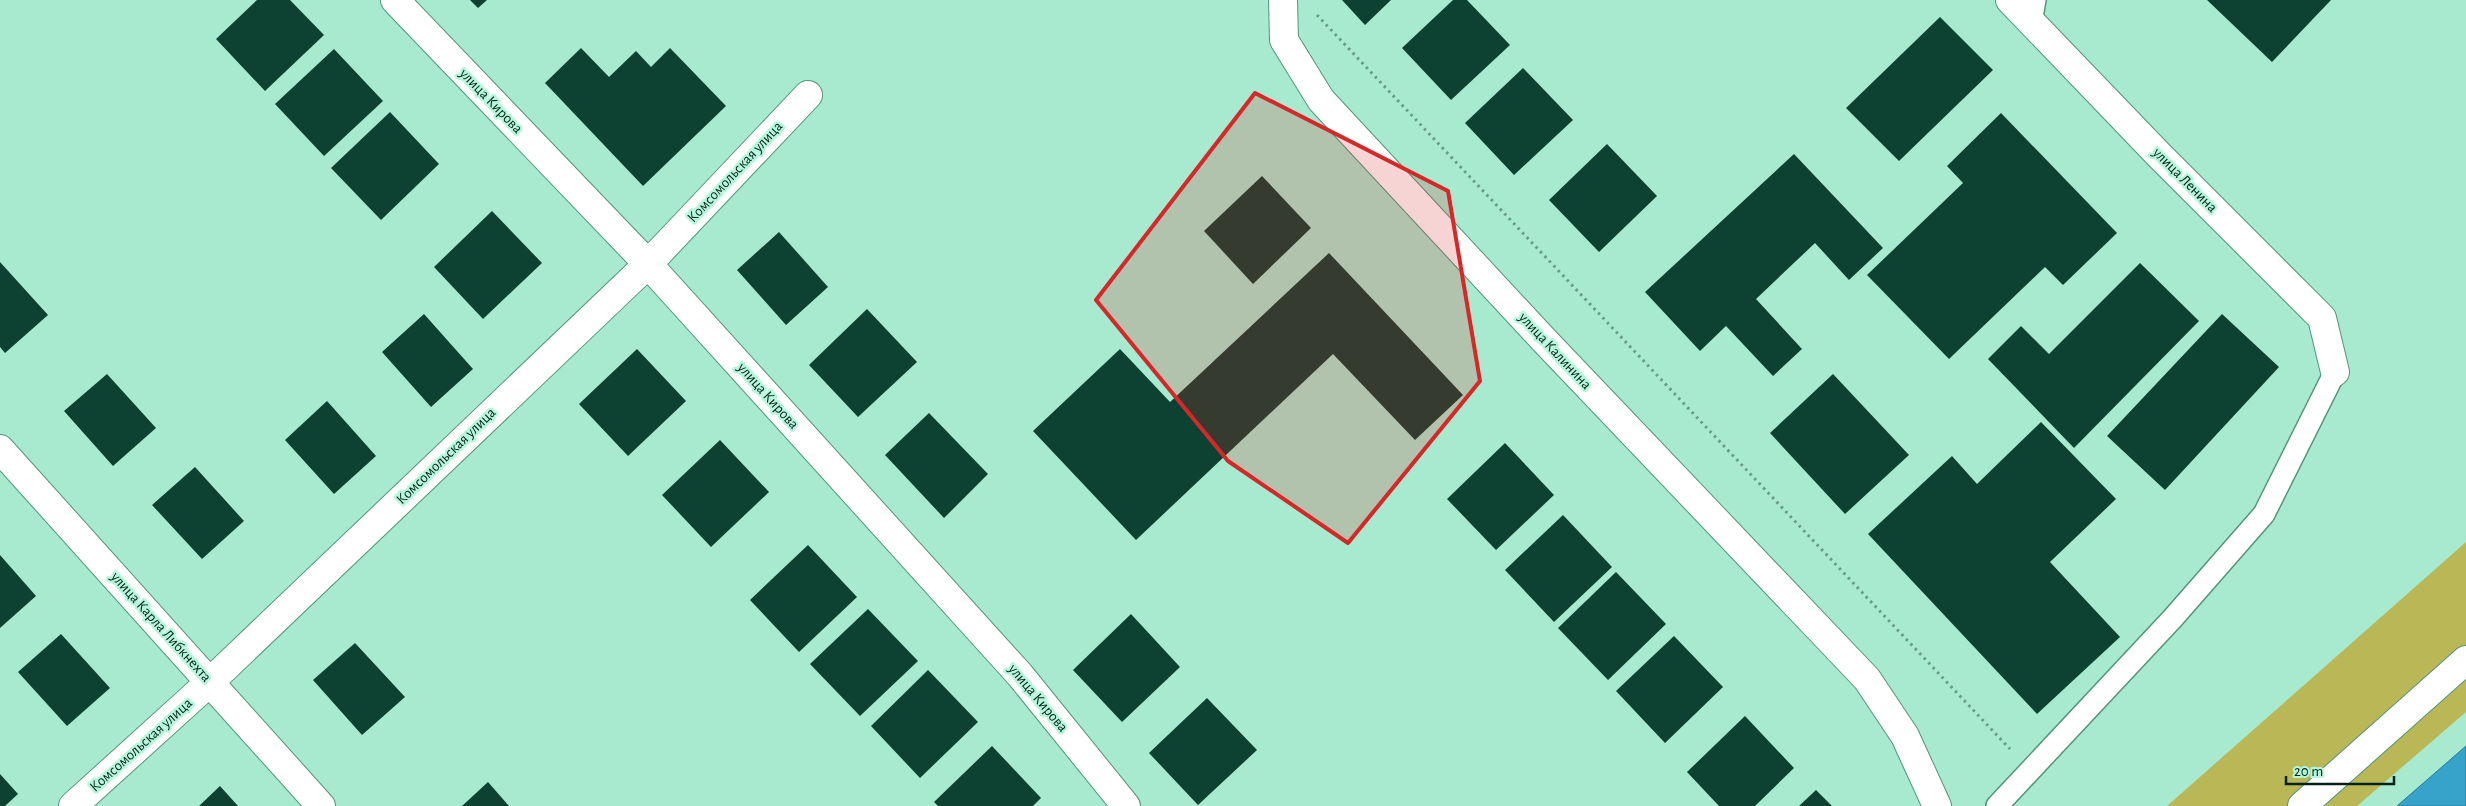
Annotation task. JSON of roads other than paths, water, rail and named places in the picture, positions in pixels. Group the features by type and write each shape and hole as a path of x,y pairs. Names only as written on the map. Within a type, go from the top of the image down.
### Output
{"street":[{"name":"улица Кирова","path":"395,0 648,264 1020,674 1126,806"},
{"name":"улица Калинина","path":"1283,0 1284,40 1321,100 1550,346 1867,679 1905,736 1936,806"},
{"name":"улица Ленина","path":"2010,0 2033,11 2322,318 2335,372"},
{"name":"Комсомольская улица","path":"73,806 210,681 648,264 808,95"},
{"name":"улица Карла Либкнехта","path":"0,449 321,806"},
{"path":"2302,806 2466,660"}],"lane":[{"path":"1997,806 2173,618 2264,514 2335,372"}],"water":[{"path":"2466,746 2466,806 2397,806"}]}
